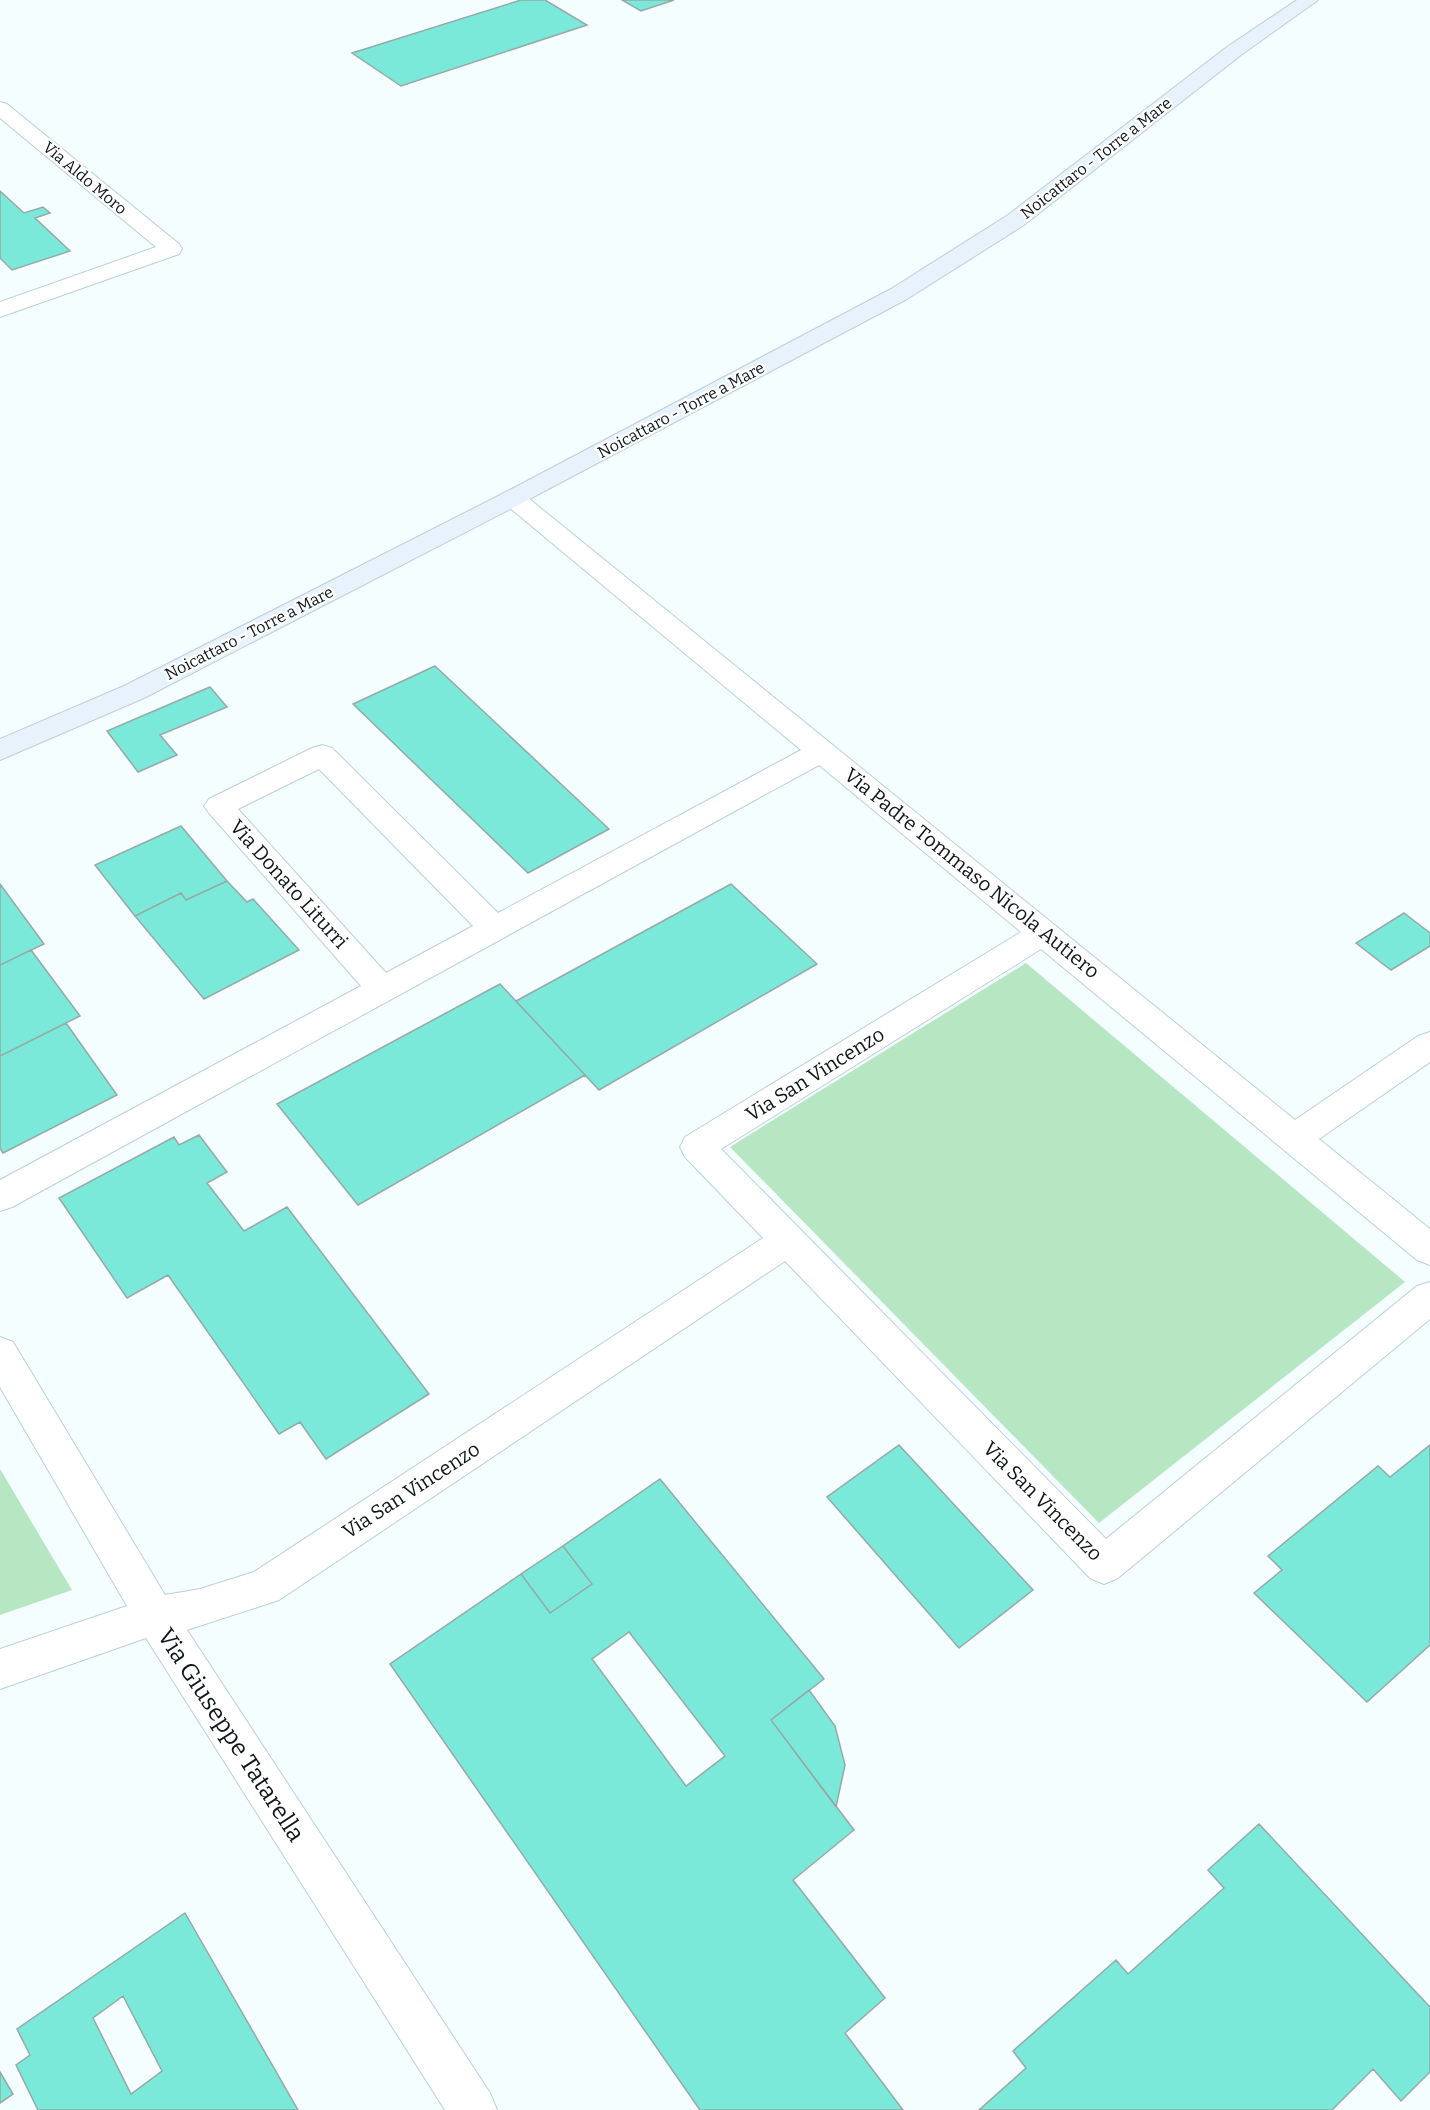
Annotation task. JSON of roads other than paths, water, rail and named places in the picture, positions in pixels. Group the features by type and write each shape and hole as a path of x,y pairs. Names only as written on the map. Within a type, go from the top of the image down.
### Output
{"main road":[{"name":"Noicattaro - Torre a Mare","path":"3,751 134,692 513,498 899,294 1016,220 1225,59 1309,0"}],"street":[{"name":"Via Aldo Moro","path":"0,108 171,249 0,310"},
{"name":"Via Padre Tommaso Nicola Autiero","path":"513,498 1430,1250"},
{"path":"0,1197 822,751"},
{"name":"Via Donato Liturri","path":"382,989 219,806 322,755 494,928"},
{"name":"Via San Vincenzo","path":"1044,932 697,1147 1104,1565 1430,1298"},
{"path":"1295,1138 1430,1044"},
{"name":"Via San Vincenzo","path":"0,1669 155,1616 200,1608 265,1587 789,1240"},
{"name":"Via Giuseppe Tatarella","path":"0,1353 155,1616 473,2110"}]}
